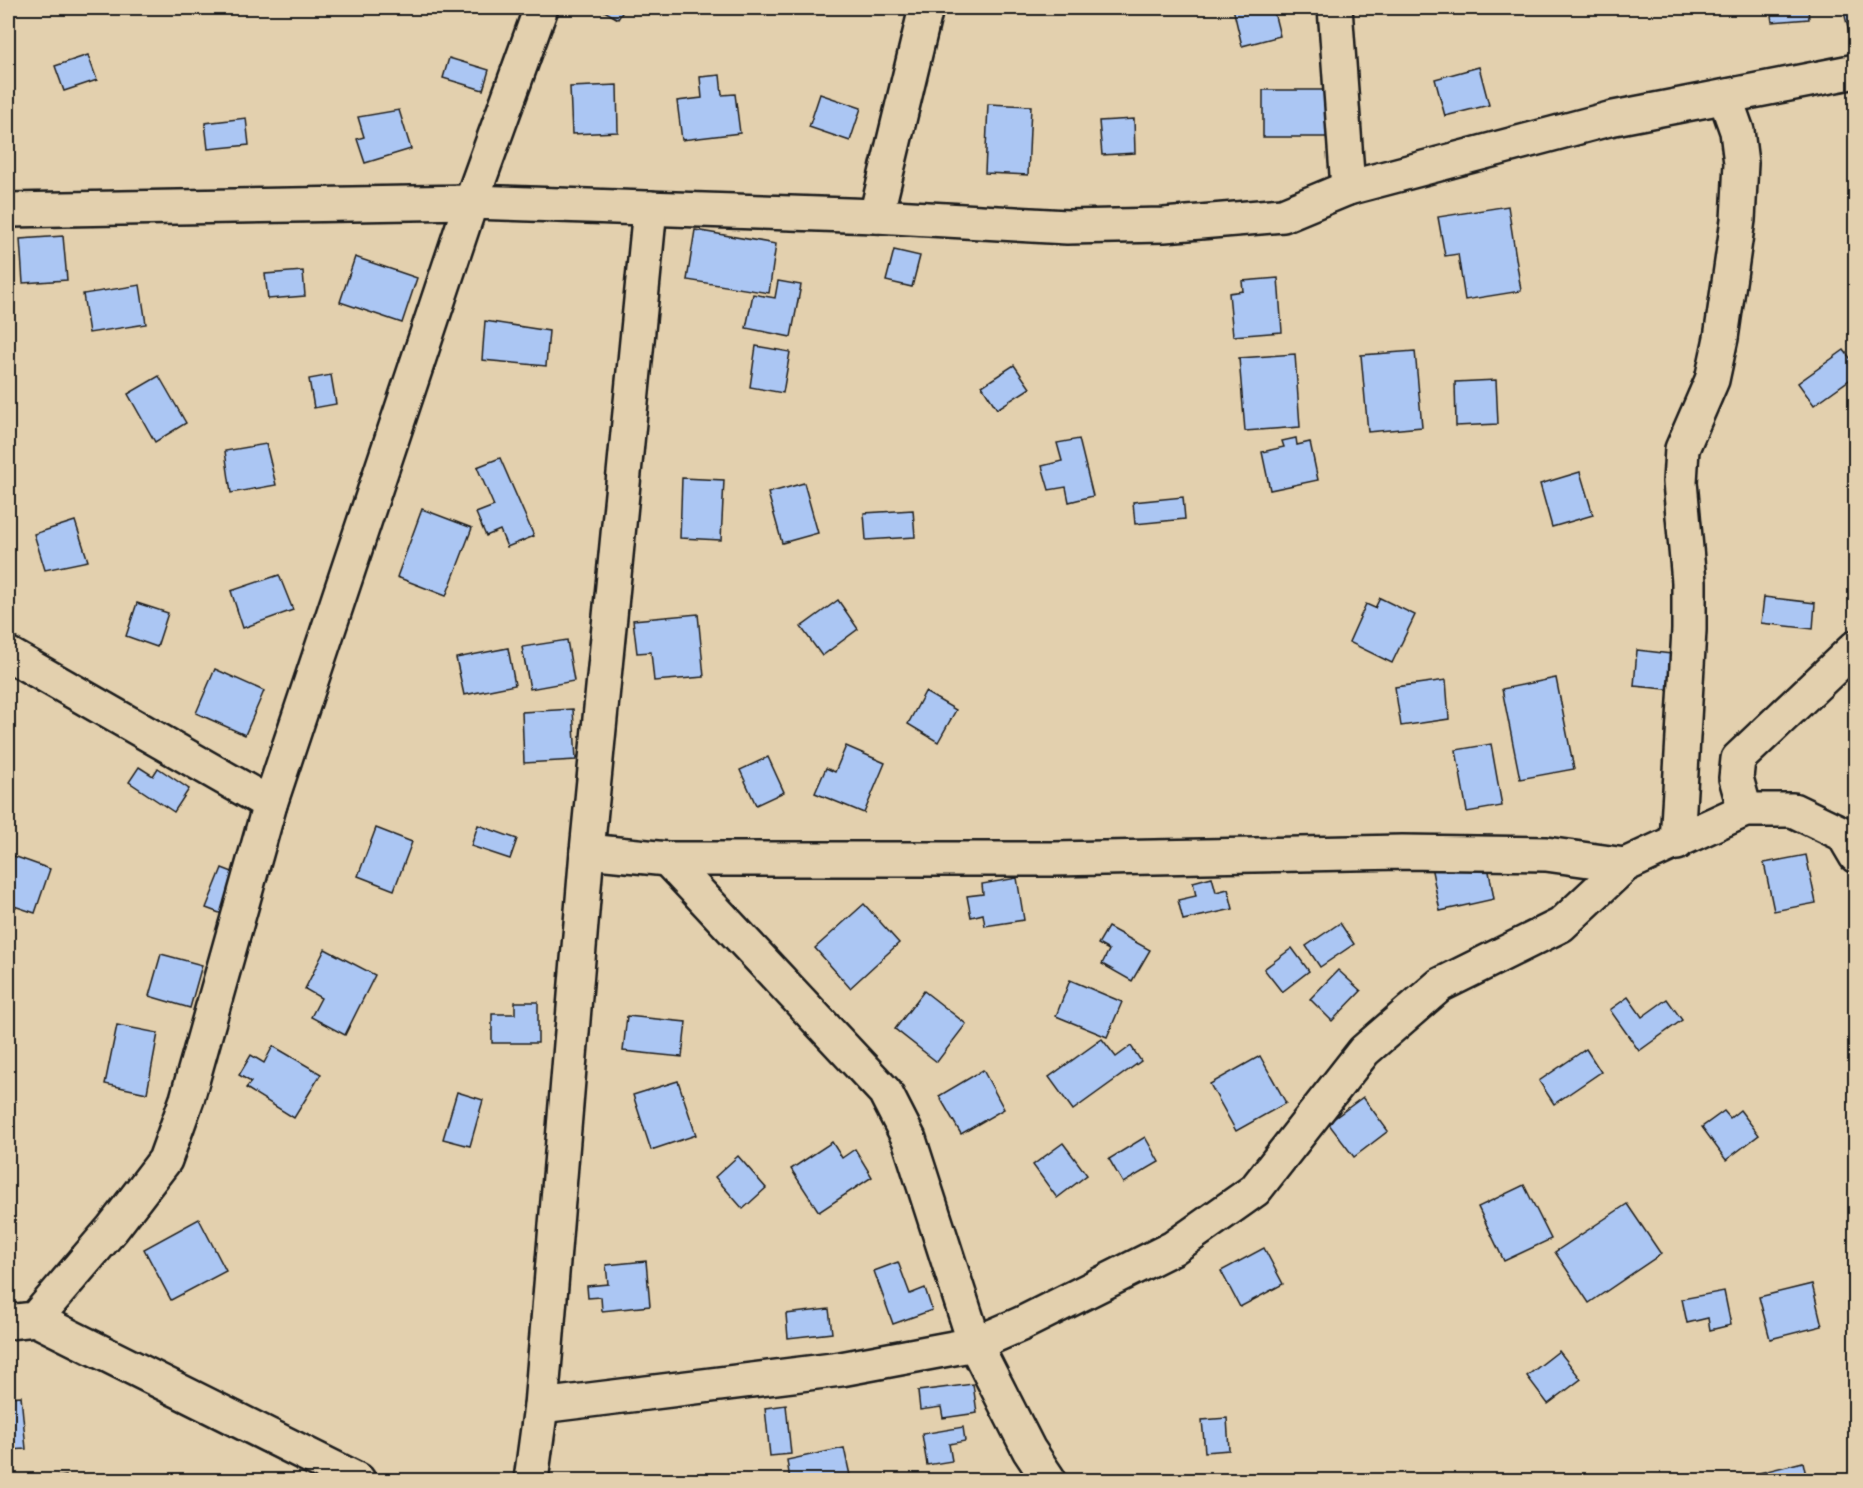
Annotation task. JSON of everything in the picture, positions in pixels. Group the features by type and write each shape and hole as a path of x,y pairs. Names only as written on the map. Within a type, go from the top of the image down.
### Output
{"street":[{"path":"358,1480 21,1321 112,1229 165,1160 187,1100 270,804 471,202 541,8"},
{"path":"876,216 926,8"},
{"path":"1335,8 1348,188"},
{"path":"8,210 471,202 876,216 1067,226 1164,225 1283,215 1348,188 1609,119 1856,72"},
{"path":"1677,843 1689,630 1689,582 1680,482 1682,449 1712,380 1721,338 1738,220 1741,174 1737,131 1725,97"},
{"path":"531,1480 541,1406 587,851 650,208"},
{"path":"1745,810 1736,778 1738,759 1856,647"},
{"path":"8,654 270,804"},
{"path":"541,1406 841,1369 975,1344 1021,1324 1173,1248 1255,1190 1364,1051 1440,985 1561,925 1625,865 1745,810 1793,810 1844,834 1856,856"},
{"path":"587,851 667,859 1054,859 1402,852 1546,854 1625,865"},
{"path":"667,859 885,1092 909,1139 975,1344 1029,1450 1048,1480"}],"building":[{"path":"599,8 625,8 618,19"},
{"path":"1233,8 1273,8 1280,36 1242,46"},
{"path":"1770,8 1808,8 1809,19 1772,22"},
{"path":"1843,8 1856,8 1856,39 1851,40"},
{"path":"88,55 97,80 64,91 55,66"},
{"path":"449,58 489,70 483,90 443,78"},
{"path":"1479,67 1489,105 1445,116 1435,79"},
{"path":"720,75 722,95 735,94 740,133 682,140 677,101 702,98 700,77"},
{"path":"617,85 618,132 572,134 570,87"},
{"path":"1263,90 1327,90 1327,137 1263,137"},
{"path":"820,94 861,108 850,141 809,127"},
{"path":"988,104 1031,106 1028,175 985,173"},
{"path":"399,110 411,149 365,163 357,139 364,137 358,117"},
{"path":"246,118 249,145 208,149 205,123"},
{"path":"1134,119 1135,153 1102,155 1099,121"},
{"path":"1508,206 1521,291 1465,300 1458,254 1445,256 1438,217"},
{"path":"695,230 776,244 769,293 687,280"},
{"path":"63,236 67,280 23,283 20,239"},
{"path":"894,250 920,256 912,287 886,281"},
{"path":"355,257 417,278 402,323 340,302"},
{"path":"303,271 305,296 268,299 265,274"},
{"path":"1278,278 1282,332 1233,336 1229,293 1243,291 1242,281"},
{"path":"778,281 801,285 791,337 746,328 753,294 775,298"},
{"path":"140,285 146,324 89,333 83,294"},
{"path":"485,321 549,331 546,366 482,360"},
{"path":"756,346 790,352 783,393 750,387"},
{"path":"1844,350 1856,366 1856,375 1814,405 1798,383"},
{"path":"1415,351 1422,427 1368,432 1361,355"},
{"path":"1295,354 1300,427 1245,431 1239,358"},
{"path":"1014,365 1030,388 997,409 982,386"},
{"path":"331,375 336,404 314,408 309,379"},
{"path":"159,376 186,423 155,442 128,394"},
{"path":"1496,380 1498,424 1456,426 1455,382"},
{"path":"1296,438 1297,445 1310,442 1318,480 1270,490 1262,452 1284,447 1282,441"},
{"path":"1079,439 1093,496 1069,502 1066,487 1049,490 1042,466 1062,461 1057,443"},
{"path":"266,444 276,485 231,493 225,451"},
{"path":"500,458 534,536 507,547 500,530 486,536 476,513 494,506 477,467"},
{"path":"1580,472 1593,515 1552,527 1540,484"},
{"path":"682,478 724,480 721,540 680,538"},
{"path":"804,483 818,533 782,543 768,493"},
{"path":"1183,497 1185,519 1135,524 1133,502"},
{"path":"422,509 472,528 446,596 397,577"},
{"path":"913,510 915,537 866,540 864,513"},
{"path":"75,521 88,561 45,570 34,534"},
{"path":"279,575 293,610 243,628 231,591"},
{"path":"1764,597 1815,603 1813,629 1761,623"},
{"path":"1380,598 1415,615 1392,663 1349,642 1366,604 1375,608"},
{"path":"838,600 858,629 822,656 801,627"},
{"path":"137,603 168,613 157,647 126,636"},
{"path":"698,614 704,677 654,681 651,652 637,653 633,620"},
{"path":"567,640 574,681 530,689 522,647"},
{"path":"508,648 515,685 464,695 456,658"},
{"path":"1637,650 1680,655 1676,690 1634,686"},
{"path":"215,669 264,691 245,735 196,713"},
{"path":"1556,678 1574,769 1520,779 1502,689"},
{"path":"1446,680 1449,719 1401,726 1395,687"},
{"path":"925,692 956,710 938,742 908,724"},
{"path":"573,709 576,760 524,763 522,712"},
{"path":"1491,744 1502,806 1467,812 1456,750"},
{"path":"846,746 885,763 864,813 815,793 826,768 835,772"},
{"path":"768,757 784,792 756,805 740,770"},
{"path":"139,767 153,776 158,768 189,789 174,812 129,782"},
{"path":"478,825 517,839 510,859 471,846"},
{"path":"376,828 412,842 394,890 358,876"},
{"path":"8,854 50,869 35,913 8,904"},
{"path":"1486,855 1494,899 1440,911 1431,866"},
{"path":"1806,855 1816,903 1774,911 1764,863"},
{"path":"222,868 240,875 225,915 206,908"},
{"path":"1212,877 1216,892 1228,889 1233,909 1183,920 1178,900 1196,896 1193,882"},
{"path":"1017,878 1024,920 985,926 983,914 971,917 967,896 983,894 982,884"},
{"path":"864,904 899,943 850,988 815,948"},
{"path":"1340,923 1354,944 1320,967 1306,946"},
{"path":"1108,927 1150,950 1132,981 1102,964 1109,950 1098,944"},
{"path":"1292,948 1309,971 1282,992 1264,969"},
{"path":"325,949 375,975 345,1035 311,1017 321,998 305,989"},
{"path":"161,954 202,965 190,1008 149,996"},
{"path":"1338,970 1361,991 1332,1021 1310,999"},
{"path":"1070,980 1122,1002 1107,1037 1056,1016"},
{"path":"924,991 966,1024 937,1062 895,1029"},
{"path":"1628,997 1642,1017 1667,999 1682,1020 1639,1051 1610,1010"},
{"path":"515,1002 538,1002 538,1043 492,1043 492,1014 515,1014"},
{"path":"627,1016 686,1022 682,1057 623,1051"},
{"path":"117,1025 158,1033 147,1093 105,1084"},
{"path":"1102,1039 1116,1057 1131,1046 1141,1061 1073,1110 1049,1077"},
{"path":"273,1046 321,1074 294,1118 246,1088 251,1082 239,1075 251,1055 264,1063"},
{"path":"1586,1049 1601,1072 1554,1104 1539,1081"},
{"path":"1260,1056 1286,1103 1236,1131 1210,1084"},
{"path":"983,1070 1004,1109 961,1134 939,1096"},
{"path":"678,1081 696,1135 651,1150 633,1095"},
{"path":"457,1092 483,1100 470,1146 443,1139"},
{"path":"1363,1097 1388,1131 1354,1157 1328,1123"},
{"path":"1740,1110 1759,1135 1726,1160 1702,1127 1724,1111 1730,1118"},
{"path":"1856,1123 1856,1137 1850,1127"},
{"path":"1145,1137 1159,1162 1123,1183 1109,1159"},
{"path":"832,1142 842,1158 855,1149 872,1177 819,1212 791,1169"},
{"path":"1063,1143 1087,1175 1057,1198 1033,1165"},
{"path":"738,1156 766,1188 743,1209 715,1177"},
{"path":"1524,1185 1551,1239 1504,1261 1478,1207"},
{"path":"1627,1204 1661,1254 1589,1303 1555,1252"},
{"path":"199,1219 226,1271 171,1300 144,1249"},
{"path":"1264,1248 1283,1284 1240,1307 1221,1271"},
{"path":"646,1261 650,1306 602,1311 601,1297 588,1298 587,1286 608,1284 606,1265"},
{"path":"898,1262 910,1294 925,1288 932,1310 893,1324 874,1271"},
{"path":"1812,1284 1822,1326 1770,1339 1759,1297"},
{"path":"1724,1291 1731,1325 1710,1330 1708,1318 1687,1323 1682,1299"},
{"path":"829,1309 832,1333 788,1338 786,1314"},
{"path":"1559,1351 1581,1379 1548,1404 1527,1376"},
{"path":"973,1384 977,1413 943,1418 941,1407 920,1410 918,1391"},
{"path":"21,1396 26,1449 8,1450 8,1397"},
{"path":"786,1405 791,1454 770,1456 765,1408"},
{"path":"1227,1418 1229,1450 1205,1452 1202,1420"},
{"path":"963,1427 965,1441 949,1444 952,1461 927,1465 922,1434"},
{"path":"844,1448 851,1480 790,1480 787,1460"},
{"path":"1803,1462 1807,1480 1739,1480 1739,1478"},
{"path":"66,1476 67,1480 41,1480"}]}
